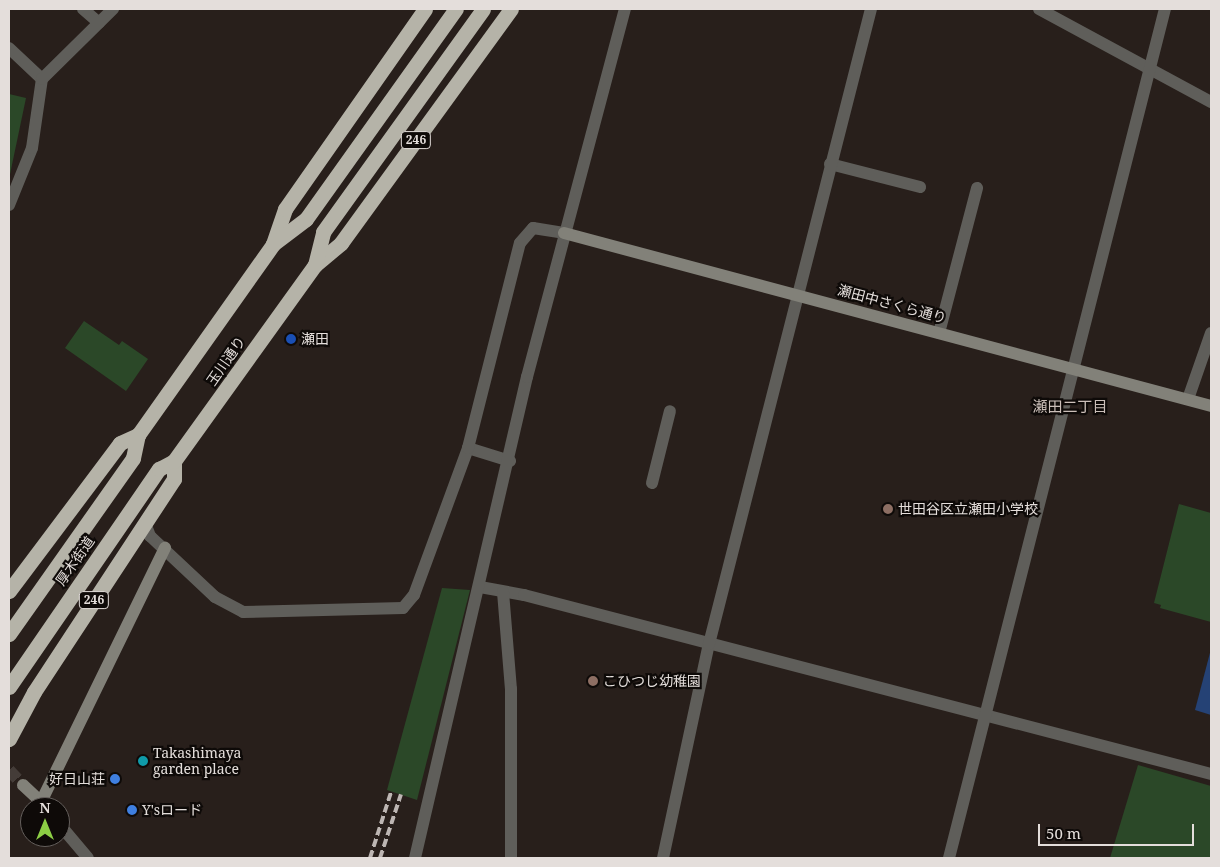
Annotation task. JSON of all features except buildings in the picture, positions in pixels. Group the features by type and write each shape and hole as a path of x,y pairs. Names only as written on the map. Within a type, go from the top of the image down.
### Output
{"highway":[{"path":"273,244 285,209 425,9"},
{"name":"玉川通り","path":"9,591 120,443 138,435 273,244 306,219 456,9"},
{"name":"玉川通り","path":"9,739 34,692 174,479 174,461 315,265 324,232 483,9"},
{"name":"246","path":"315,265 341,244 511,9"},
{"name":"厚木街道","path":"9,634 133,458 138,435"},
{"name":"厚木街道","path":"9,686 159,469 174,461"}],"street":[{"path":"83,9 98,23"},
{"path":"9,205 32,148 42,79 113,9"},
{"path":"415,858 564,233 625,9"},
{"path":"663,858 709,644 796,294 871,9"},
{"path":"1039,9 1211,102"},
{"path":"949,858 1165,9"},
{"path":"9,48 42,79"},
{"path":"830,164 920,187"},
{"path":"939,333 977,188"},
{"path":"145,524 150,536 215,597 243,612 403,608 414,594 468,448 520,243 533,228 564,233"},
{"name":"瀬田中さくら通り","path":"564,233 1211,406"},
{"path":"1188,399 1211,333"},
{"path":"652,482 670,411"},
{"path":"468,448 510,461"},
{"path":"46,797 164,548"},
{"path":"480,587 524,594 984,717 1211,774"},
{"path":"503,592 511,689 512,858"},
{"path":"23,785 36,797"},
{"path":"70,836 88,858"}],"green space":[{"path":"9,94 26,98 9,179"},
{"path":"84,321 119,345 122,341 148,359 126,391 65,348"},
{"path":"1179,504 1211,513 1211,622 1160,608 1161,605 1154,603"},
{"path":"442,588 470,590 417,800 387,790"},
{"path":"1138,765 1211,786 1211,858 1110,858"}],"water":[{"path":"1211,649 1211,715 1195,710"}],"tunnel":[{"path":"9,770 23,785"}],"railway":[{"path":"370,858 391,792"},
{"path":"380,858 401,794"}],"place":[{"name":"瀬田","path":"291,339"},
{"name":"世田谷区立瀬田小学校","path":"888,509"},
{"name":"こひつじ幼稚園","path":"593,681"},
{"name":"Takashimaya garden place","path":"143,761"},
{"name":"好日山荘","path":"115,779"},
{"name":"Y'sロード","path":"132,810"}],"district":[{"name":"瀬田二丁目","path":"1070,407"}]}
